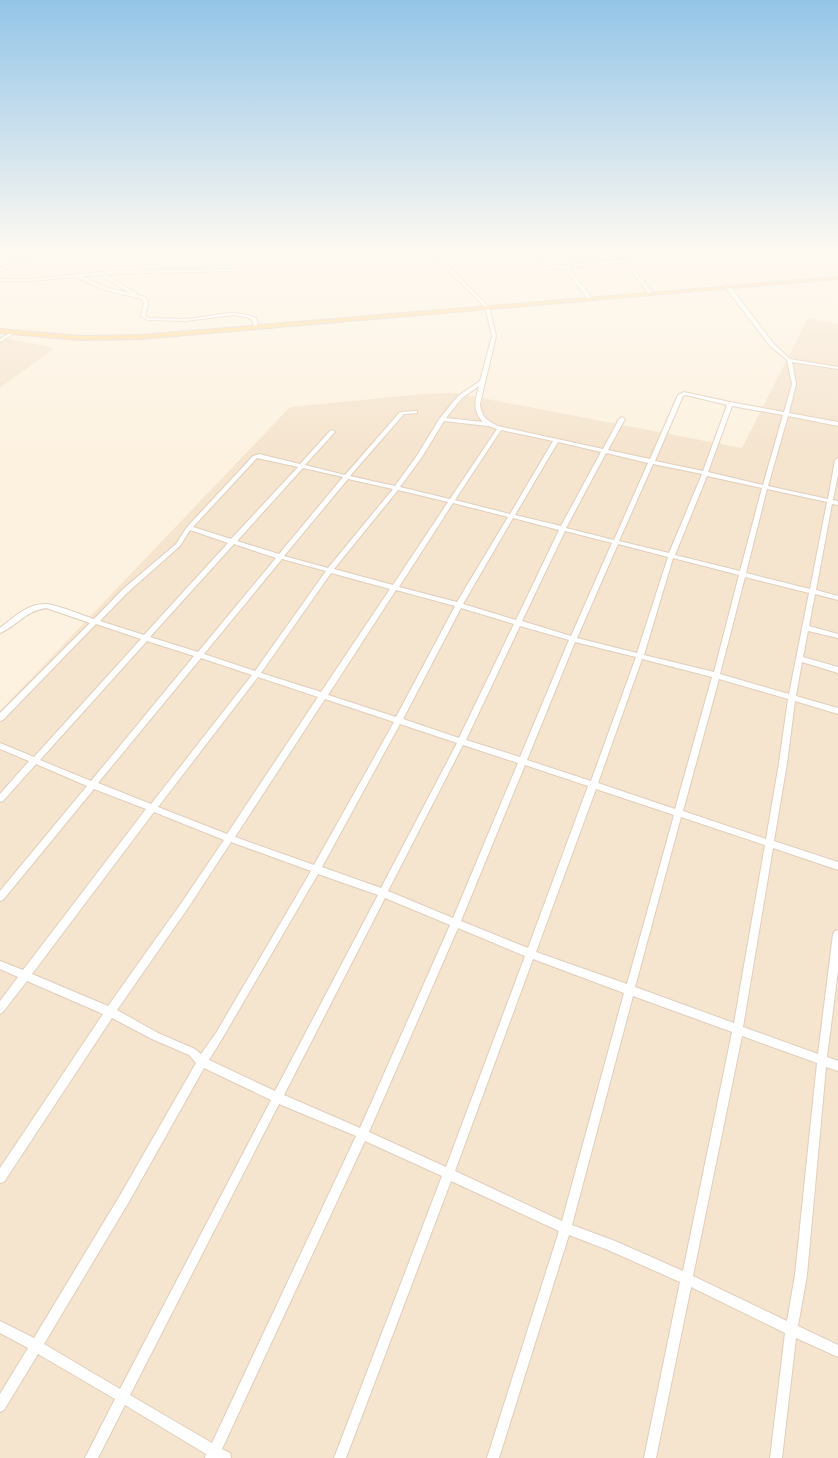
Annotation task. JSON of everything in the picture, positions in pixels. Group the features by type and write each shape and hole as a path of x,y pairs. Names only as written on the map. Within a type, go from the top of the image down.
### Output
{"main road":[{"path":"0,331 53,337 104,338 257,328 355,319"}],"street":[{"path":"150,319 194,319"},
{"path":"254,319 257,328"},
{"path":"488,424 477,412 477,404 494,336 490,319"},
{"path":"752,319 772,345 789,360 838,368"},
{"path":"0,341 12,333"},
{"path":"493,1458 566,1228 716,676 794,384 789,360"},
{"path":"0,1009 152,808 256,675 329,571 419,457 442,419 460,397 483,381"},
{"path":"0,1327 35,1345 217,1456 363,1134 455,922 572,639 681,395 686,393 730,404 838,424"},
{"path":"340,1458 531,954 640,656 671,556 705,474 730,404"},
{"path":"0,896 346,477 402,413 416,412"},
{"path":"442,419 488,424 556,441 838,503"},
{"path":"91,1458 461,742 563,528 622,419"},
{"path":"0,1178 110,1012 185,906 500,428"},
{"path":"0,799 332,432"},
{"path":"0,1406 126,1196 202,1062 317,868 459,605 556,441"},
{"path":"0,718 125,591 178,545 189,528 255,457 262,456 453,501 838,598"},
{"path":"650,1458 738,1029 770,843 792,697 814,592 838,460"},
{"path":"189,528 232,543 329,571 396,587 517,624 716,676 838,712"},
{"path":"0,631 36,606 46,606 198,654 256,675 522,762 594,783 838,866"},
{"path":"807,628 838,636"},
{"path":"800,659 838,670"},
{"path":"0,746 229,838 383,893 531,954 838,1066"},
{"path":"776,1458 790,1330 801,1276 822,1060 838,934"},
{"path":"0,965 110,1012 155,1036 192,1052 202,1062 276,1098 363,1134 566,1228 593,1237 688,1279 790,1330 838,1351"}],"shaded area":[{"path":"807,319 838,324 838,1458 0,1458 0,711 290,407 424,394 456,393 742,448"},
{"path":"0,337 54,348 0,388"}]}
